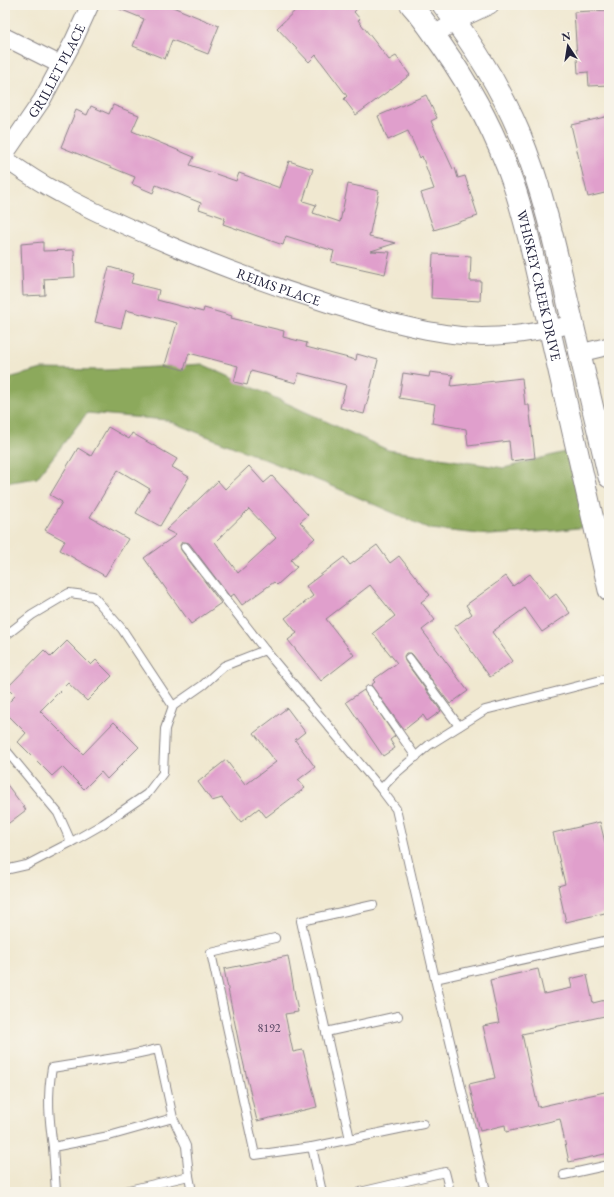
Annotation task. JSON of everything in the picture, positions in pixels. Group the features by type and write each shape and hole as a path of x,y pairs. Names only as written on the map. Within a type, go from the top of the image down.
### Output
{"street":[{"name":"GRILLET PLACE","path":"5,154 42,100 90,5"},
{"name":"WHISKEY CREEK DRIVE","path":"411,5 457,67 500,148 514,187 527,231 609,590"},
{"name":"WHISKEY CREEK DRIVE","path":"443,5 470,42 495,85 530,159 548,218 609,477"},
{"path":"434,35 456,21 490,5"},
{"path":"5,37 61,65"},
{"name":"REIMS PLACE","path":"5,159 58,193 135,230 201,258 290,292 378,318 423,329 467,336 509,335 573,324"},
{"path":"580,353 609,346"}],"lane":[{"path":"185,546 264,650 381,789 396,809 486,1191"},
{"path":"5,636 32,615 69,593 93,596 122,629 173,706"},
{"path":"5,870 27,865 71,842 103,824 147,794 164,772 165,729 173,706 204,685 224,666 264,650"},
{"path":"409,658 459,726"},
{"path":"381,789 429,745 485,710 609,678"},
{"path":"369,690 416,757"},
{"path":"5,749 58,813 71,842"},
{"path":"350,1139 301,921 373,905"},
{"path":"275,938 211,953 255,1155 312,1147 423,1124"},
{"path":"435,979 609,940"},
{"path":"326,1032 398,1016"},
{"path":"56,1192 53,1146 49,1118 52,1068 158,1049 173,1118 186,1146 192,1192"},
{"path":"53,1146 109,1136 173,1118"},
{"path":"312,1147 322,1192"},
{"path":"564,1175 609,1165"},
{"path":"360,1192 445,1172 450,1192"},
{"path":"120,1192 189,1176"}],"green space":[{"path":"202,364 388,450 504,468 568,451 586,527 490,535 430,529 332,486 166,420 87,413 37,478 5,483 5,379 42,369 106,370"}],"building":[{"path":"110,5 168,5 219,26 208,54 172,40 165,59 133,46 144,19"},
{"path":"301,5 360,5 354,12 360,19 358,20 389,60 396,56 410,75 356,115 344,99 347,96 316,55 309,62 277,28"},
{"path":"609,10 609,85 589,86 588,72 578,73 574,12"},
{"path":"426,95 437,118 431,121 453,169 455,168 458,178 465,176 478,216 434,230 421,193 434,189 422,156 420,158 408,131 388,140 378,116"},
{"path":"113,105 139,115 132,131 194,157 190,165 236,181 239,173 280,188 289,161 313,169 303,201 316,205 313,213 340,222 348,184 379,191 369,237 396,243 371,251 390,252 385,274 331,262 334,251 286,236 283,245 223,224 225,218 199,209 201,203 156,185 153,193 132,184 135,177 61,147 76,110 87,115 91,106 109,114"},
{"path":"609,116 609,192 588,197 571,125"},
{"path":"43,242 43,251 74,250 75,277 44,279 45,295 23,296 21,244"},
{"path":"433,254 471,256 470,281 481,281 480,301 431,298"},
{"path":"109,267 134,274 131,283 159,290 157,300 203,312 204,308 232,316 231,318 284,331 283,337 307,343 306,347 356,360 357,354 378,360 364,414 340,408 346,385 299,373 296,383 251,371 247,385 234,382 238,366 189,353 184,370 165,365 177,323 126,310 121,328 95,322"},
{"path":"430,372 453,375 451,386 522,378 525,405 529,405 535,458 511,461 509,441 468,446 466,429 432,423 435,404 399,398 403,373 429,377"},
{"path":"108,427 129,439 132,433 177,459 172,467 189,477 160,526 136,513 150,489 118,470 90,517 128,539 105,576 60,550 65,541 45,530 62,502 50,495 78,448 91,456"},
{"path":"249,466 264,483 272,476 308,515 300,522 315,538 291,560 297,567 277,585 274,582 242,605 234,594 230,597 189,543 182,542 180,545 181,550 221,603 191,624 144,558 176,535 166,530 218,481 225,489","holes":["249,509 276,538 238,573 215,542"]},
{"path":"377,545 390,563 399,556 430,595 421,602 435,620 422,630 468,691 450,704 413,655 411,653 406,653 404,656 405,661 441,711 427,721 423,715 404,730 371,685 375,682 373,680 397,663 373,633 395,616 370,585 326,619 354,655 321,681 288,640 297,633 285,618 313,596 306,586 344,557 350,565"},
{"path":"530,574 549,599 556,594 570,613 542,632 525,608 492,632 513,661 490,677 454,627 472,614 466,605 506,576 513,586"},
{"path":"67,641 91,665 96,660 112,676 87,701 68,683 40,711 83,754 114,722 139,747 107,779 101,772 84,789 62,767 52,776 18,742 26,733 5,712 5,706 15,696 7,688 44,650 51,657"},
{"path":"364,690 395,736 390,740 395,748 383,756 346,702"},
{"path":"287,708 305,732 295,740 315,767 298,780 305,788 266,817 259,808 241,822 222,798 212,801 198,782 226,760 245,785 276,762 254,733"},
{"path":"5,782 26,810 5,826"},
{"path":"600,822 609,859 609,912 566,922 558,886 565,884 553,833"},
{"path":"288,956 298,1012 285,1014 293,1052 303,1050 317,1107 257,1121 239,1044 224,969"},
{"path":"538,969 544,994 572,988 570,979 587,975 593,1003 609,999 609,1015 522,1034 538,1107 609,1091 609,1153 569,1162 560,1119 506,1132 505,1125 480,1131 469,1084 495,1078 483,1026 499,1023 490,980"}]}
